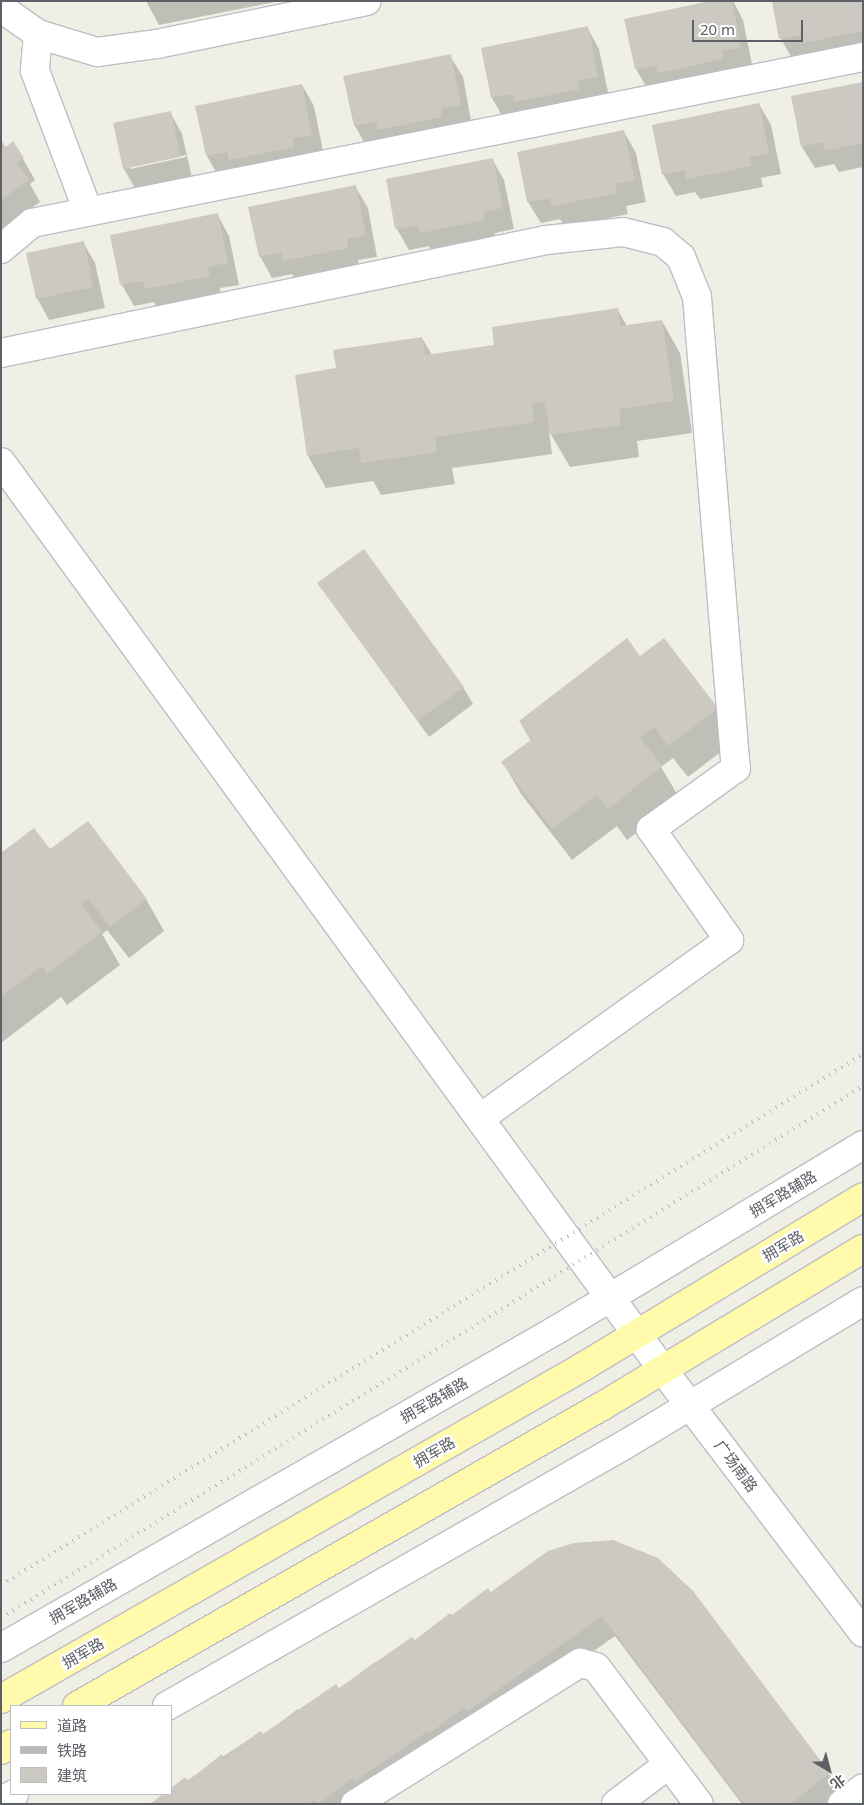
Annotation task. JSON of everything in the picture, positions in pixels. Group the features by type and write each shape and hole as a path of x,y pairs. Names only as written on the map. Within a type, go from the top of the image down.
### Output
{"main road":[{"name":"拥军路","path":"1,1699 638,1334 863,1197"},
{"path":"79,1705 663,1370 863,1249"}],"street":[{"path":"1,8 38,34 97,52 157,44 367,1"},
{"path":"38,34 35,71 88,211"},
{"path":"1,249 32,222 863,57"},
{"path":"1,353 546,240 623,232 663,242 680,258 697,297 736,768 651,829 729,940 480,1118"},
{"name":"广场南路","path":"1,462 663,1370 863,1633"},
{"name":"拥军路辅路","path":"1,1648 612,1298 863,1145"},
{"path":"169,1705 690,1405 863,1301"},
{"path":"355,1804 580,1663 596,1667 699,1804"},
{"path":"616,1804 669,1764"},
{"path":"842,1804 863,1788"},
{"path":"1,1801 12,1795"}],"building":[{"path":"710,1 732,1 741,47 722,51 723,59 658,73 657,65 635,69 624,19"},
{"path":"772,1 863,1 863,31 803,43 802,35 779,39"},
{"path":"588,26 598,76 578,81 580,89 515,102 513,94 491,98 481,48"},
{"path":"451,54 461,105 441,108 442,117 378,130 376,122 354,126 343,76"},
{"path":"863,82 863,143 825,151 823,142 801,147 791,96"},
{"path":"302,84 312,135 293,138 294,147 229,160 227,152 206,156 195,106"},
{"path":"759,103 769,153 750,157 751,166 686,179 685,170 662,175 652,125"},
{"path":"171,111 180,157 123,169 113,123"},
{"path":"624,130 635,180 615,184 617,193 551,206 550,198 527,202 517,152"},
{"path":"1,140 6,147 13,141 24,158 17,163 29,180 1,200"},
{"path":"493,158 503,208 483,212 485,220 420,233 418,225 395,229 386,179"},
{"path":"356,185 366,235 347,239 348,248 283,261 281,252 259,257 248,207"},
{"path":"218,213 228,263 208,267 210,276 145,289 143,281 120,285 110,235"},
{"path":"84,241 93,287 36,299 26,253"},
{"path":"618,308 620,326 662,320 674,401 619,409 621,425 550,435 545,401 532,404 534,422 435,437 437,452 361,463 359,448 307,456 295,375 336,368 333,350 422,337 425,355 494,345 492,327"},
{"path":"364,549 464,687 418,720 317,583"},
{"path":"627,638 640,656 664,638 718,708 668,746 654,727 640,737 662,766 608,809 597,795 552,829 501,762 532,739 519,721"},
{"path":"88,821 147,899 110,927 88,898 81,904 102,932 47,974 42,966 1,997 1,853 34,828 50,849"},
{"path":"613,1540 658,1558 693,1591 830,1773 790,1804 744,1804 602,1616 468,1711 465,1707 430,1733 428,1731 355,1781 352,1778 318,1804 313,1800 309,1804 150,1804 162,1795 172,1795 172,1787 185,1777 188,1781 222,1754 224,1758 260,1731 263,1734 336,1684 339,1688 412,1637 415,1640 450,1613 452,1615 488,1588 491,1592 548,1551 574,1543"}],"railway":[{"path":"1,1585 863,1054"},
{"path":"1,1618 863,1086"}]}
